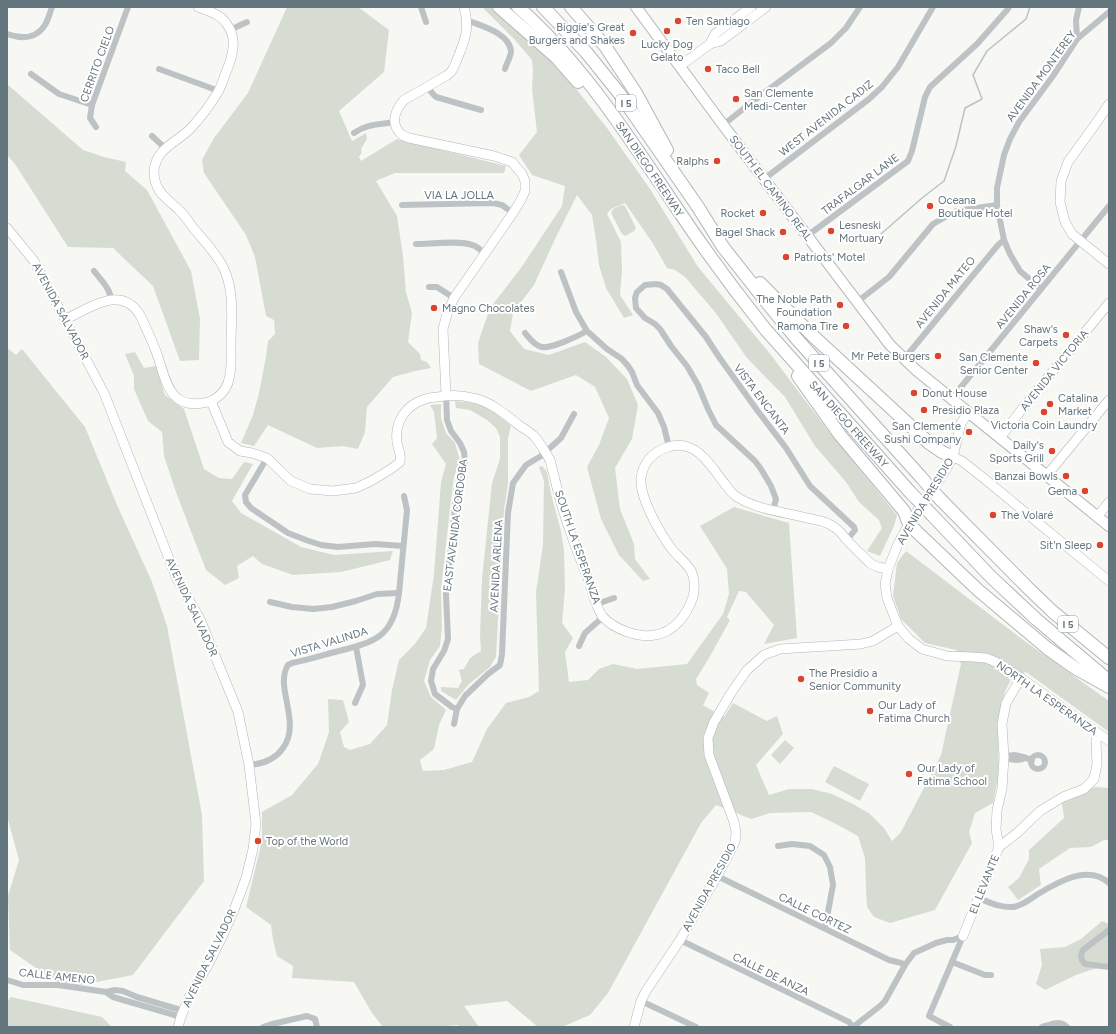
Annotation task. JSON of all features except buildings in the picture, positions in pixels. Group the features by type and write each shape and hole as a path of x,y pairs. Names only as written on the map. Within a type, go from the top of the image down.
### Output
{"highway":[{"path":"499,7 556,57 593,98 614,116"},
{"name":"SAN DIEGO FREEWAY","path":"518,7 534,21 567,56 599,95 677,208 746,305 766,330 909,491 991,577 1030,614 1109,681"},
{"name":"SAN DIEGO FREEWAY","path":"543,7 586,52 619,93 724,247 795,336 940,498 999,559 1053,612 1109,658"},
{"path":"571,7 605,46 636,94 698,207"},
{"path":"724,247 812,335 924,438 942,452 953,457"},
{"path":"766,330 840,435 904,511 909,524 916,532 972,585 1047,648 1075,668 1109,687"}],"main road":[{"name":"SOUTH EL CAMINO REAL","path":"638,8 723,125 890,345 904,359 968,412 1109,526"}],"street":[{"path":"7,34 23,38 34,35 46,24 52,7"},
{"name":"CERRITO CIELO","path":"96,127 90,118 92,105 128,7"},
{"path":"66,319 111,299 123,300 130,303 137,309 140,315 168,387 177,398 188,403 199,404 211,401 221,394 230,378 232,298 229,282 224,268 212,249 181,212 164,197 158,189 154,178 155,164 159,156 165,148 179,139 190,129 219,91 232,55 233,42 227,24 215,14 198,7"},
{"path":"422,7 426,22"},
{"path":"354,132 368,125 395,122 396,112 404,100 451,72 467,31 468,22 464,7"},
{"path":"710,44 715,34 750,7"},
{"path":"680,66 710,44 721,41 766,7"},
{"path":"723,125 831,43 846,28 860,7"},
{"name":"WEST AVENIDA CADIZ","path":"764,179 882,87 898,67 933,7"},
{"name":"TRAFALGAR LANE","path":"807,236 908,161 912,151 925,97 930,87 977,44 1009,7"},
{"path":"1077,39 1076,20 1079,7"},
{"name":"AVENIDA MONTEREY","path":"1041,289 1020,271 1004,240 997,206 997,188 1004,155 1019,122 1054,76 1077,39 1109,12"},
{"path":"230,30 247,22"},
{"path":"468,22 472,22 496,32 508,44 511,52 505,69"},
{"path":"159,68 219,91"},
{"path":"31,74 59,94 92,105"},
{"path":"427,87 436,97 481,110"},
{"path":"1109,104 1068,162 1061,181 1060,202 1065,222 1072,234 1109,264"},
{"name":"EAST AVENIDA CORDOBA","path":"395,122 401,134 409,138 494,156 512,162 522,174 525,182 525,191 513,213 454,298 447,314 443,329 447,420 451,431 460,443 464,452 464,462 457,487 446,595 448,639 444,651 433,669 431,681 435,694 452,707 458,709"},
{"path":"152,136 165,148"},
{"name":"VIA LA JOLLA","path":"402,205 493,203 502,205 513,213"},
{"path":"857,302 889,277 933,224 956,211 997,206"},
{"name":"AVENIDA ROSA","path":"952,398 1109,206"},
{"name":"AVENIDA SALVADOR","path":"7,228 34,261 104,393 177,579 200,619 238,712 249,765 256,824 253,849 246,878 222,937 189,997 178,1027"},
{"name":"AVENIDA MATEO","path":"904,359 998,245 1004,240"},
{"path":"416,244 465,243 474,245 485,254"},
{"path":"94,271 107,287 111,299"},
{"path":"561,272 576,312 587,331 607,349 622,359 628,366 637,386 658,414 664,427 668,447 680,445 695,450 704,458 734,495 746,503 834,526 871,564 878,567 888,568"},
{"name":"VISTA ENCANTA","path":"773,510 776,499 762,469 716,425 698,385 687,366 660,329 645,318 636,308 635,298 637,292 645,285 661,285 687,313 786,448 810,486 854,526 855,530 847,540"},
{"path":"429,287 437,288 454,298"},
{"name":"AVENIDA VICTORIA","path":"1000,438 1109,303"},
{"path":"525,333 530,340 540,347 549,347 587,331"},
{"name":"SOUTH LA ESPERANZA","path":"267,458 290,481 310,489 333,491 356,488 371,481 400,462 401,454 398,446 397,428 404,414 411,406 420,400 446,396 469,397 486,402 500,410 534,437 550,460 568,527 603,617 619,629 627,632 653,635 664,633 674,627 688,608 693,596 695,584 690,569 672,550 664,538 642,491 641,476 644,466 657,452 668,447"},
{"path":"1047,476 1109,400"},
{"path":"211,401 228,442 240,451 267,458 245,495 246,502 251,508 288,532 321,545 338,548 375,544 404,546"},
{"name":"AVENIDA PRESIDIO","path":"634,1027 641,1001 646,991 680,940 735,842 736,832 734,822 709,754 708,738 714,722 747,670 764,655 780,649 861,644 873,640 898,626 887,598 885,584 888,568 898,544 909,524 953,457 961,423 968,412"},
{"name":"AVENIDA ARLENA","path":"454,724 458,709 465,696 474,686 500,665 502,654 508,513 513,483 526,465 545,452 561,438 574,414"},
{"path":"953,457 962,461 978,473 1109,581"},
{"name":"VISTA VALINDA","path":"249,765 273,759 287,743 290,733 290,720 284,674 288,665 356,647 374,640 388,628 394,619 398,606 407,510 404,496"},
{"path":"1097,517 1109,502"},
{"path":"270,602 292,607 313,609 332,607 377,594 399,593"},
{"path":"597,604 614,598"},
{"path":"579,646 585,633 603,617"},
{"name":"NORTH LA ESPERANZA","path":"898,626 909,639 922,649 947,656 986,658 996,662 1021,678 1109,741"},
{"path":"355,703 363,686 356,647"},
{"name":"EL LEVANTE","path":"950,1027 929,1016 999,847 996,828 997,810 1002,789 1004,758 1002,724 1006,703 1021,678"},
{"path":"999,847 1040,810 1062,797 1084,789 1094,779 1097,764 1096,740 1100,735"},
{"path":"1004,758 1013,755 1021,755 1024,758 1032,760"},
{"path":"996,834 1001,837 1009,838"},
{"path":"778,846 792,844 810,846 824,854 830,866 833,885 825,928"},
{"path":"978,898 1001,907 1014,907 1021,905 1072,876 1085,874 1096,875 1104,878 1109,883"},
{"name":"CALLE CORTEZ","path":"717,876 889,960 905,965"},
{"path":"1109,930 1083,950 1081,955 1085,964 1109,967"},
{"path":"853,1027 885,1001 905,965 914,953 947,940 953,940 963,936"},
{"name":"CALLE DE ANZA","path":"680,940 849,1022 853,1027"},
{"path":"952,962 985,975 991,974"},
{"name":"CALLE AMENO","path":"7,980 23,985 58,984 106,992 115,990 122,991 182,1014"},
{"path":"641,1001 696,1027"},
{"path":"263,1027 307,1016 315,1019 317,1027"},
{"path":"1042,1027 1055,1023 1064,1024 1067,1027"}],"shaded area":[{"path":"287,7 358,7 389,30 384,72 339,111 352,141 366,133 367,139 361,149 362,152 359,157 361,161 397,139 506,166 504,173 395,173 376,181 397,216 403,256 406,292 412,313 408,342 420,354 421,360 427,362 431,368 393,377 367,407 365,432 358,449 343,446 317,448 268,425 254,446 241,443 253,415 259,393 268,341 275,334 274,320 266,316 255,257 246,235 204,173 202,160 214,138 248,93"},
{"path":"482,7 493,7 523,33 570,81 607,128 650,189 698,267 771,355 829,432 897,515 894,526 880,556 867,551 882,528 879,520 859,502 846,482 815,446 785,397 747,358 715,312 685,277 675,270 667,268 652,242 625,203 611,209 607,214 621,242 622,271 620,295 633,315 624,318 606,288 599,265 592,215 577,195 534,285 513,313 510,331 524,349 549,355 585,342 606,357 627,379 638,405 632,439 615,468 620,509 634,544 635,559 650,579 643,581 619,555 601,519 587,467 599,445 609,418 595,387 576,375 531,391 479,364 478,343 490,308 521,268 562,206 565,186 532,175 519,155 537,132 532,89 532,60 514,39"},
{"path":"7,84 83,150 126,162 125,171 147,190 191,271 200,319 199,360 180,361 153,286 113,248 68,247 15,164 7,155"},
{"path":"622,205 625,206 636,228 634,231 625,236 622,234 611,213 613,209"},
{"path":"7,348 16,355 22,349 85,427 117,505 152,582 167,626 202,815 204,881 133,975 65,988 10,950 8,896 19,860 7,816"},
{"path":"135,352 144,368 156,366 165,395 184,409 204,469 219,478 232,479 244,462 253,464 232,501 241,513 301,547 334,555 393,551 390,560 341,572 293,575 262,564 253,556 237,566 239,578 225,585 206,570 177,495 164,456 162,432 148,421 134,389 134,376 125,354"},
{"path":"455,401 480,405 498,415 511,426 508,438 508,484 504,510 496,657 490,667 469,684 456,700 441,691 441,687 458,688 462,681 459,670 464,669 470,658 481,651 480,636 482,579 492,483 500,459 500,437 496,428 487,420 470,410 456,408"},
{"path":"441,404 441,418 446,433 455,443 460,460 454,477 441,590 442,627 440,646 430,660 424,681 431,697 446,710 439,725 434,749 420,760 423,771 444,770 472,762 487,729 506,703 529,697 539,691 536,592 543,545 544,481 539,467 542,466 547,472 564,550 565,589 562,623 573,638 565,652 569,682 588,680 599,669 613,664 637,669 687,664 723,614 729,594 727,569 700,526 734,507 789,523 797,638 764,644 774,625 746,592 739,591 727,617 730,620 696,679 697,685 709,693 703,705 724,717 733,703 767,721 777,716 783,734 756,765 769,795 789,789 812,789 832,794 870,814 884,828 892,841 901,832 941,755 961,664 956,650 925,643 901,619 893,596 897,563 906,551 1026,642 1109,701 1109,732 1026,672 1012,677 1005,692 999,715 999,774 993,803 975,813 969,832 972,843 935,910 890,923 874,917 867,907 865,858 858,836 811,812 770,813 751,819 716,805 701,823 608,993 590,1015 562,1027 538,1027 507,1001 464,1006 479,1027 459,1027 458,1025 434,1027 383,1027 372,1013 354,982 292,978 293,966 277,956 271,925 246,907 262,841 262,812 292,795 318,764 329,732 328,699 343,700 349,722 340,732 344,747 350,750 370,744 387,725 392,690 399,660 415,644 426,628 434,574 441,482 446,464 432,444 437,438 434,412 430,405"},
{"path":"785,740 794,748 780,764 771,755"},
{"path":"834,766 869,784 860,801 825,782"},
{"path":"1095,787 1109,788 1109,840 1104,840 1091,847 1070,848 1039,869 1041,885 1018,900 1008,887 1019,878 1029,859 1029,850 1064,818 1062,803"},
{"path":"1102,921 1109,924 1109,964 1076,975 1045,990 1036,984 1042,965 1040,949 1065,947 1081,939"},
{"path":"11,997 102,1017 112,1027 7,1027 7,1002"}],"waterway":[{"path":"881,234 944,181 956,146 965,108 982,99 973,75 987,51 1026,19 1030,7"}],"place":[{"name":"Ten Santiago","path":"678,21"},
{"name":"Lucky Dog Gelato","path":"667,31"},
{"name":"Biggie's Great Burgers and Shakes","path":"633,33"},
{"name":"Taco Bell","path":"708,69"},
{"name":"San Clemente Medi-Center","path":"736,99"},
{"name":"Ralphs","path":"717,161"},
{"name":"Oceana Boutique Hotel","path":"930,206"},
{"name":"Rocket","path":"763,213"},
{"name":"Lesneski Mortuary","path":"831,231"},
{"name":"Bagel Shack","path":"783,232"},
{"name":"Patriots' Motel","path":"786,257"},
{"name":"The Noble Path Foundation","path":"840,305"},
{"name":"Magno Chocolates","path":"434,308"},
{"name":"Ramona Tire","path":"846,326"},
{"name":"Shaw's Carpets","path":"1066,335"},
{"name":"Mr Pete Burgers","path":"938,356"},
{"name":"San Clemente Senior Center","path":"1036,363"},
{"name":"Donut House","path":"914,393"},
{"name":"Catalina Market","path":"1050,404"},
{"name":"Presidio Plaza","path":"924,410"},
{"name":"Victoria Coin Laundry","path":"1044,412"},
{"name":"San Clemente Sushi Company","path":"969,432"},
{"name":"Daily's Sports Grill","path":"1052,451"},
{"name":"Banzai Bowls","path":"1066,476"},
{"name":"Gema","path":"1085,491"},
{"name":"The Volaré","path":"993,515"},
{"name":"Sit'n Sleep","path":"1100,545"},
{"name":"The Presidio a Senior Community","path":"801,679"},
{"name":"Our Lady of Fatima Church","path":"870,711"},
{"name":"Our Lady of Fatima School","path":"909,774"},
{"name":"Top of the World","path":"258,841"}]}
